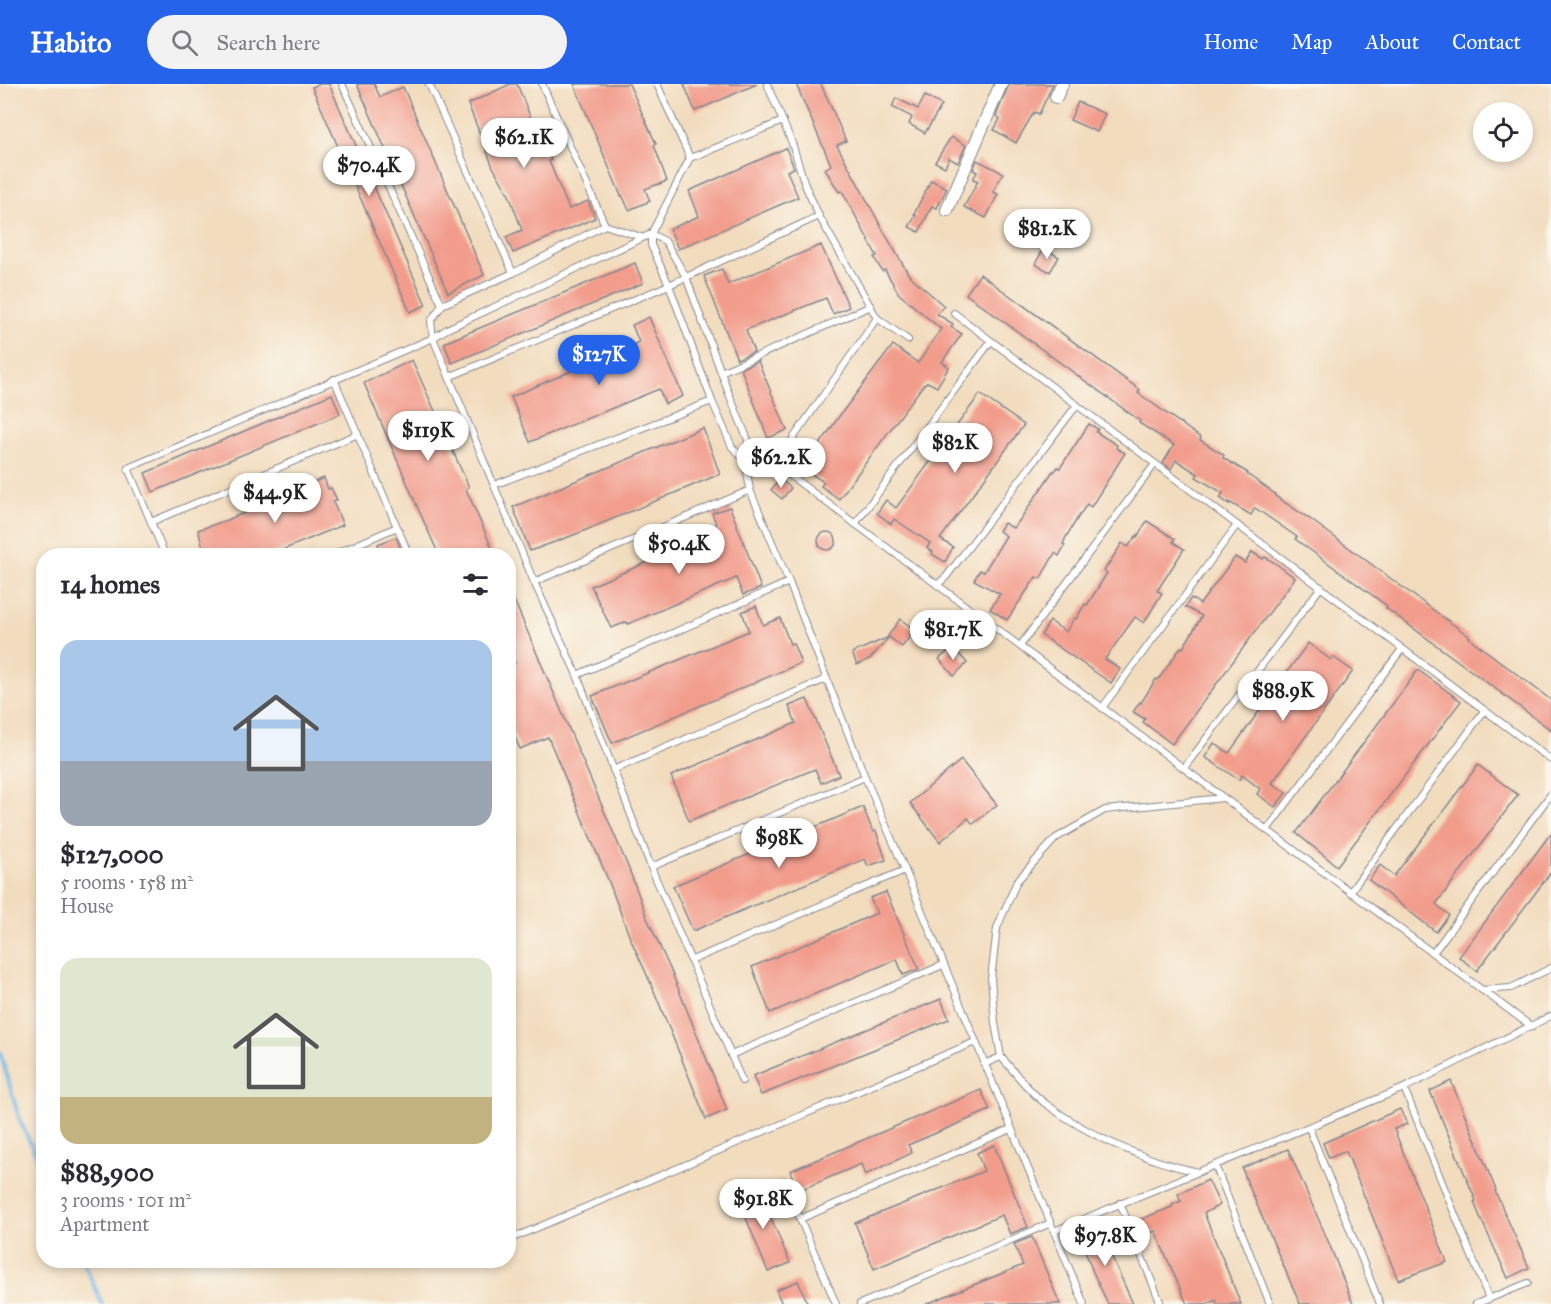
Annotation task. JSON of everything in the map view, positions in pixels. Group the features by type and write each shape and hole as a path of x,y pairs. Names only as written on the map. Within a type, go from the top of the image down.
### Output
{"street":[{"path":"947,210 1001,84"},
{"path":"1056,97 1062,84"}],"lane":[{"path":"342,84 442,305"},
{"path":"429,84 513,273"},
{"path":"542,84 605,225"},
{"path":"657,84 690,158"},
{"path":"767,84 819,216 877,318 908,340"},
{"path":"783,121 690,158 651,234 651,245 669,285 712,401 732,447 745,460 776,465 1532,1027"},
{"path":"449,377 669,285 819,216"},
{"path":"641,237 605,225 513,273 442,305 431,321 433,338 534,582 577,675 651,867 742,1081"},
{"path":"162,548 128,468 433,338 447,329 641,237 651,234 665,241 686,277 748,440 745,460 750,490 789,582 865,777 1084,1304"},
{"path":"721,372 871,306"},
{"path":"954,313 1551,760"},
{"path":"776,465 877,318"},
{"path":"855,524 991,341"},
{"path":"334,379 406,548"},
{"path":"494,485 712,401"},
{"path":"937,585 946,577 1077,405"},
{"path":"151,522 358,434"},
{"path":"1020,646 1155,464"},
{"path":"534,582 750,490"},
{"path":"1102,708 1237,525"},
{"path":"349,548 397,527"},
{"path":"577,675 789,582"},
{"path":"1184,768 1321,587"},
{"path":"1267,830 1402,649"},
{"path":"613,770 826,679"},
{"path":"1350,892 1485,711"},
{"path":"651,867 865,777"},
{"path":"1433,953 1551,794"},
{"path":"1198,1172 1167,1165 1106,1141 1045,1103 1001,1057 994,1023 991,979 997,928 1017,881 1056,838 1105,810 1224,798"},
{"path":"692,960 905,870"},
{"path":"731,1055 943,965"},
{"path":"1482,990 1511,988 1551,968"},
{"path":"1054,1231 1404,1088 1551,1016"},
{"path":"516,1237 975,1042"},
{"path":"984,1064 1001,1057"},
{"path":"1404,1088 1489,1299"},
{"path":"1309,1128 1380,1304"},
{"path":"800,1219 1011,1129"},
{"path":"1215,1165 1270,1304"},
{"path":"784,1181 836,1304"},
{"path":"1120,1203 1161,1304"},
{"path":"860,1304 1051,1223"},
{"path":"1476,1304 1528,1283"}],"building":[{"path":"329,84 426,305 410,312 312,87"},
{"path":"357,84 374,84 380,97 403,87 484,275 448,293"},
{"path":"510,84 517,84 543,148 545,147 551,160 549,161 569,209 588,201 595,218 513,253 506,237 522,230 509,195 493,167 468,104"},
{"path":"574,84 629,84 656,144 654,145 667,181 645,189 650,201 629,210"},
{"path":"684,84 757,84 695,111"},
{"path":"796,84 821,84 846,141 837,145 884,232 909,275 944,306 937,314 953,324 951,327 962,334 942,362 949,367 937,387 928,382 924,384 839,499 821,486 824,482 803,469 893,345 918,363 941,329 899,294 885,270 882,271 874,257 877,256 842,191 839,192 825,169 831,165"},
{"path":"1009,84 1053,84 1039,114 1034,112 1016,143 994,130 1000,119 996,116"},
{"path":"925,96 942,105 925,133 909,124 912,117 892,107 896,98 918,109"},
{"path":"1078,102 1105,114 1097,132 1070,120"},
{"path":"951,137 966,145 958,163 949,158 945,167 935,162"},
{"path":"786,148 794,168 787,171 798,197 678,249 670,229 699,216 689,191"},
{"path":"977,160 1003,173 993,192 998,194 986,218 964,207 978,181 973,179 977,172 973,170"},
{"path":"931,180 947,188 937,208 932,206 919,232 909,227"},
{"path":"821,245 849,307 833,314 826,298 746,330 754,352 737,359 704,276 722,269 728,284"},
{"path":"1044,248 1059,257 1050,272 1035,264"},
{"path":"635,263 643,283 452,363 444,343"},
{"path":"980,274 1140,390 1138,393 1201,438 1200,440 1224,455 1223,458 1248,473 1275,496 1310,519 1470,637 1551,700 1551,730 1261,512 1255,508 1251,515 1229,502 1229,504 1220,498 1223,493 1196,477 1198,474 1176,460 1171,469 1163,463 1174,445 1139,423 1140,421 966,294"},
{"path":"649,317 683,396 665,404 659,389 530,442 511,397 639,342 632,325"},
{"path":"412,360 469,487 466,489 492,548 436,548 364,383"},
{"path":"758,361 787,430 768,438 741,369"},
{"path":"332,394 340,414 153,492 145,473"},
{"path":"980,394 1024,425 940,539 953,547 945,562 927,548 930,543 894,519 891,524 877,513 886,500 896,508"},
{"path":"1089,424 1098,429 1096,432 1125,453 1091,507 1087,504 1077,519 1066,537 1063,544 1065,545 1059,556 1055,553 1040,579 1036,577 1007,620 990,609 1000,594 974,580 980,570 984,572 1006,536 999,531 1004,523 1013,528 1053,471 1060,468"},
{"path":"703,428 720,474 530,551 513,507"},
{"path":"324,478 328,489 331,488 337,500 333,502 343,525 287,548 203,548 198,530 263,505 262,503"},
{"path":"780,479 791,488 782,499 771,490"},
{"path":"730,507 761,588 743,595 736,578 628,624 627,622 611,628 591,586 719,532 712,513"},
{"path":"1147,521 1175,539 1173,542 1184,549 1157,591 1162,593 1144,623 1135,617 1105,659 1120,669 1111,683 1041,635 1050,621 1066,632 1074,618 1076,619 1096,591 1107,573 1104,571 1122,543 1128,547"},
{"path":"827,532 833,535 836,541 833,547 827,550 821,547 818,541 821,535"},
{"path":"396,537 400,548 379,548 378,544"},
{"path":"1252,552 1275,563 1295,578 1172,744 1143,722 1145,719 1133,712 1181,647 1183,648 1202,616 1185,607 1191,598 1200,604 1235,557 1245,563"},
{"path":"516,605 629,869 727,1110 706,1119 548,737 520,749 516,740"},
{"path":"756,606 763,625 780,618 790,644 793,643 801,663 612,743 592,696 749,631 742,612"},
{"path":"900,619 915,630 902,647 888,636"},
{"path":"889,637 870,659 857,665 852,653"},
{"path":"1308,643 1331,660 1333,657 1353,671 1272,783 1286,793 1275,807 1257,794 1260,789 1242,775 1239,780 1205,757 1214,743 1229,753"},
{"path":"953,647 967,663 954,676 939,659"},
{"path":"1418,670 1461,701 1337,866 1296,833"},
{"path":"807,699 839,775 821,783 815,769 689,821 671,776 796,723 789,706"},
{"path":"961,760 997,805 973,824 968,818 940,842 910,803"},
{"path":"1478,765 1518,795 1436,904 1449,915 1436,932 1369,880 1380,865 1394,876"},
{"path":"863,807 873,832 876,831 886,860 868,866 865,859 693,931 673,886"},
{"path":"1551,833 1551,872 1477,971 1459,957"},
{"path":"886,892 919,969 903,975 897,959 770,1013 752,967 877,913 870,898"},
{"path":"941,999 949,1019 761,1095 753,1076"},
{"path":"1451,1081 1529,1268 1508,1278 1481,1219 1474,1202 1476,1201 1430,1091"},
{"path":"981,1090 990,1110 908,1145 912,1153 865,1175 861,1164 798,1191 790,1171"},
{"path":"1400,1109 1407,1124 1394,1129 1447,1262 1398,1280 1346,1151 1329,1158 1323,1143"},
{"path":"994,1145 1028,1227 1010,1234 1002,1215 874,1269 855,1223 984,1171 977,1153"},
{"path":"1288,1149 1353,1304 1300,1304 1248,1184 1242,1168"},
{"path":"1208,1180 1220,1205 1204,1213 1241,1304 1217,1304 1216,1300 1207,1304 1187,1304 1155,1231 1140,1238 1134,1222 1172,1207 1181,1201 1178,1194"},
{"path":"758,1187 790,1263 768,1272 737,1196"},
{"path":"1100,1226 1133,1304 1108,1304 1093,1272 1079,1235"},
{"path":"1032,1237 1060,1304 926,1304 1023,1265 1014,1244"},
{"path":"798,1281 808,1304 782,1304 776,1290"}],"waterway":[{"path":"0,1052 20,1121 36,1155"},
{"path":"86,1268 102,1304"}]}
